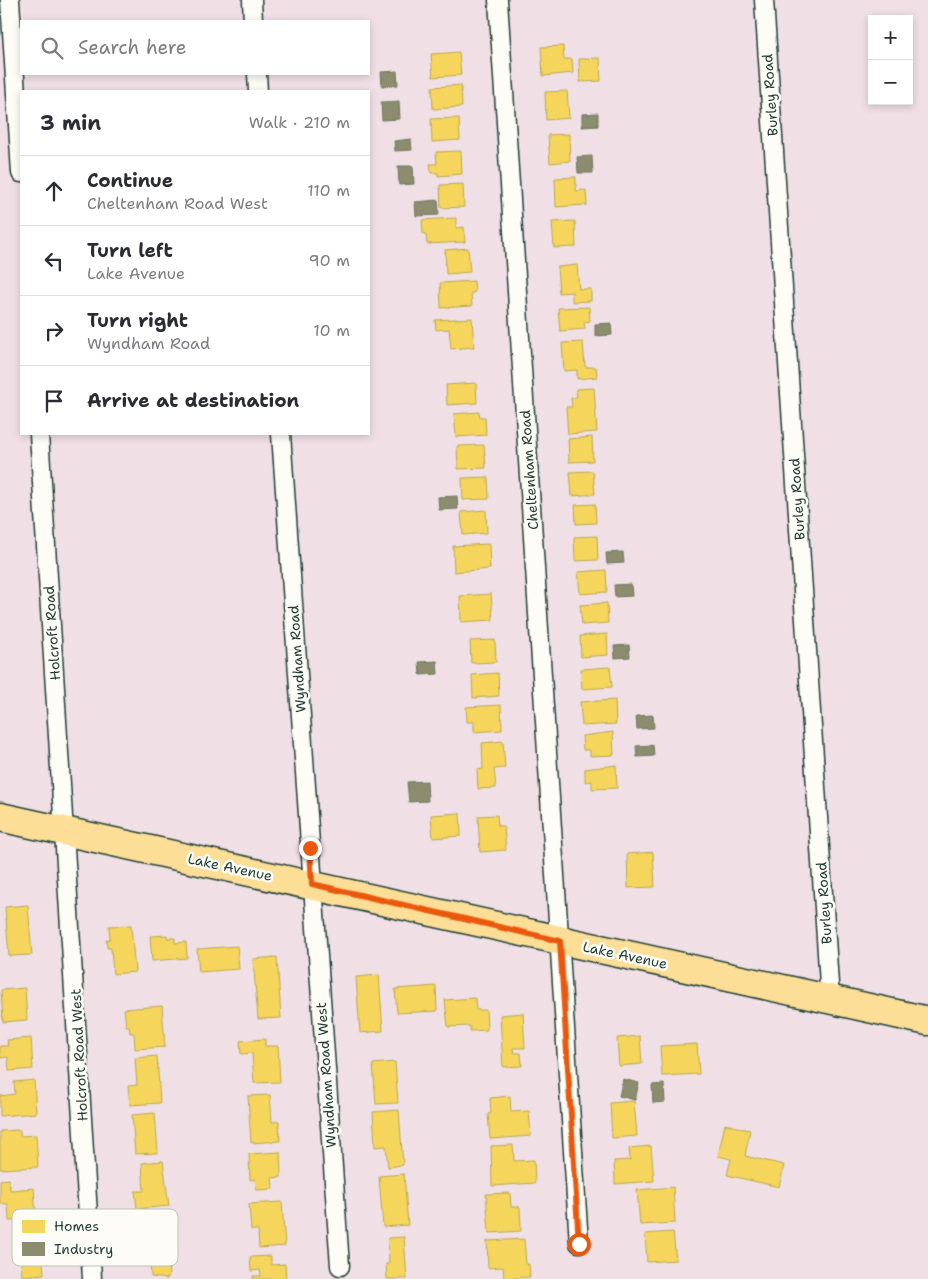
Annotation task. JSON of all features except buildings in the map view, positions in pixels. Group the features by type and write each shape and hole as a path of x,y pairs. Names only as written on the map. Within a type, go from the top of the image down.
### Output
{"main road":[{"name":"Lake Avenue","path":"0,817 312,884 560,941 830,998 928,1021"}],"street":[{"path":"10,0 20,157"},
{"path":"252,0 253,20"},
{"name":"Cheltenham Road","path":"498,0 579,1244"},
{"name":"Burley Road","path":"764,0 830,998"},
{"path":"257,75 258,90"},
{"name":"Holcroft Road","path":"39,435 66,831"},
{"name":"Wyndham Road","path":"282,435 312,884"},
{"name":"Holcroft Road West","path":"66,831 88,1209"},
{"name":"Wyndham Road West","path":"312,884 340,1266"}],"route":[{"path":"310,848 312,884 560,941 579,1244"}]}
